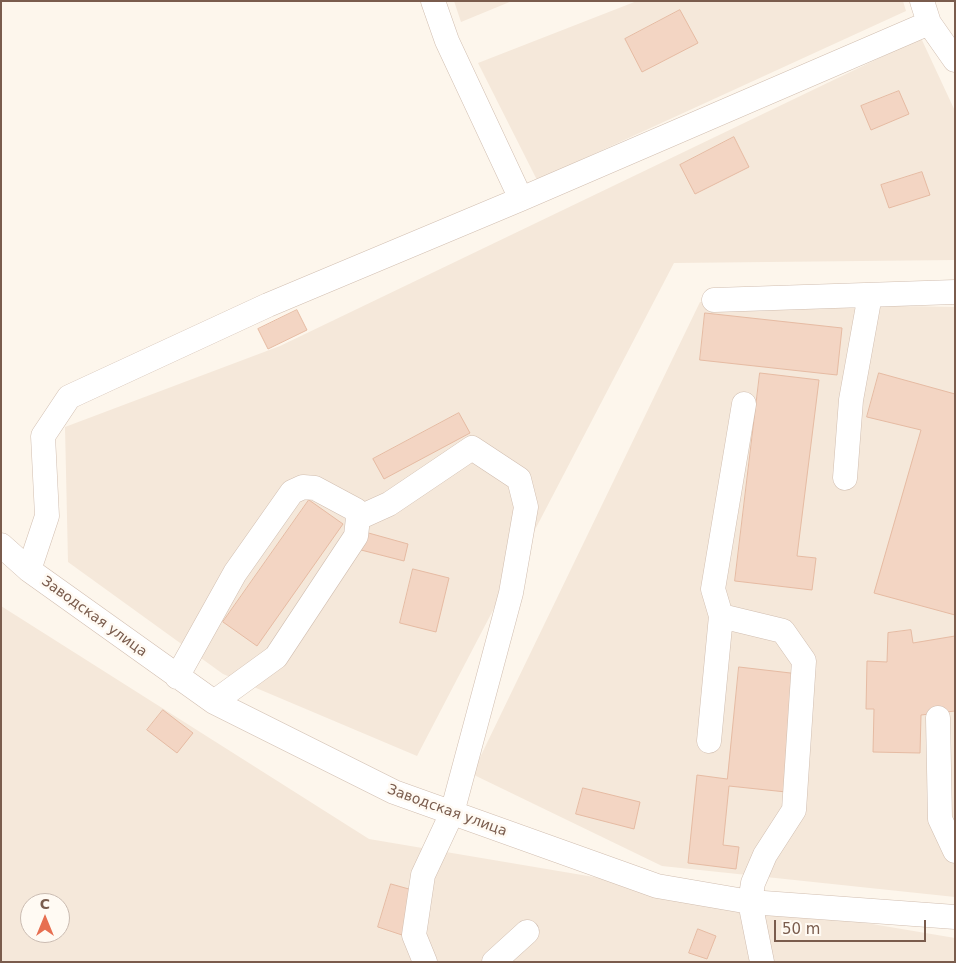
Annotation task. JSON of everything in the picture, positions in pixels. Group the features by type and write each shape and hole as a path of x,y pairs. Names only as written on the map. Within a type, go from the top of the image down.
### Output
{"street":[{"path":"434,1 448,41 522,199"},
{"path":"28,570 47,516 43,436 69,397 268,305 522,199 926,12 955,60"},
{"path":"714,300 955,292"},
{"path":"845,478 851,400 870,295"},
{"path":"709,742 721,616 713,590 744,404"},
{"path":"358,518 389,504 472,448 519,479 526,507 511,593 452,814 423,875 414,935 425,962"},
{"path":"177,677 235,573 292,492 303,487 315,488 356,510 358,518 356,536 276,657 214,702"},
{"name":"Заводская улица","path":"1,545 28,570 214,702 394,792 657,886 750,902 955,917"},
{"path":"721,616 783,631 804,661 794,810 765,855 753,883 750,902 759,960"},
{"path":"938,718 940,819 955,851"},
{"path":"494,962 527,932"}],"shaded area":[{"path":"454,1 512,1 461,22"},
{"path":"637,1 903,1 906,11 537,180 478,63"},
{"path":"921,38 955,111 955,260 674,263 417,756 223,674 68,562 65,427 280,346"},
{"path":"700,302 955,307 955,897 662,866 472,774"},
{"path":"1,606 369,839 955,938 955,962 1,962"}],"building":[{"path":"680,10 698,43 642,72 625,39"},
{"path":"899,91 909,114 871,130 861,106"},
{"path":"734,137 749,167 695,194 680,165"},
{"path":"922,172 930,195 889,208 881,185"},
{"path":"297,310 307,330 268,349 258,329"},
{"path":"705,313 842,328 837,375 700,360"},
{"path":"760,373 819,380 797,556 816,558 812,590 735,581"},
{"path":"879,373 955,394 955,615 874,593 921,430 867,417"},
{"path":"459,413 470,433 384,479 373,459"},
{"path":"309,500 343,524 257,646 223,622"},
{"path":"365,532 408,544 404,561 361,550"},
{"path":"413,569 449,578 436,632 400,623"},
{"path":"911,630 913,643 955,636 955,711 921,715 920,753 873,752 874,709 866,709 867,661 887,662 888,633"},
{"path":"739,667 799,674 786,792 729,786 723,845 739,847 736,869 688,863 697,775 727,779"},
{"path":"163,710 193,733 177,753 147,730"},
{"path":"583,788 640,802 634,829 576,814"},
{"path":"391,884 416,891 402,935 378,927"},
{"path":"698,929 716,936 707,959 689,953"}]}
